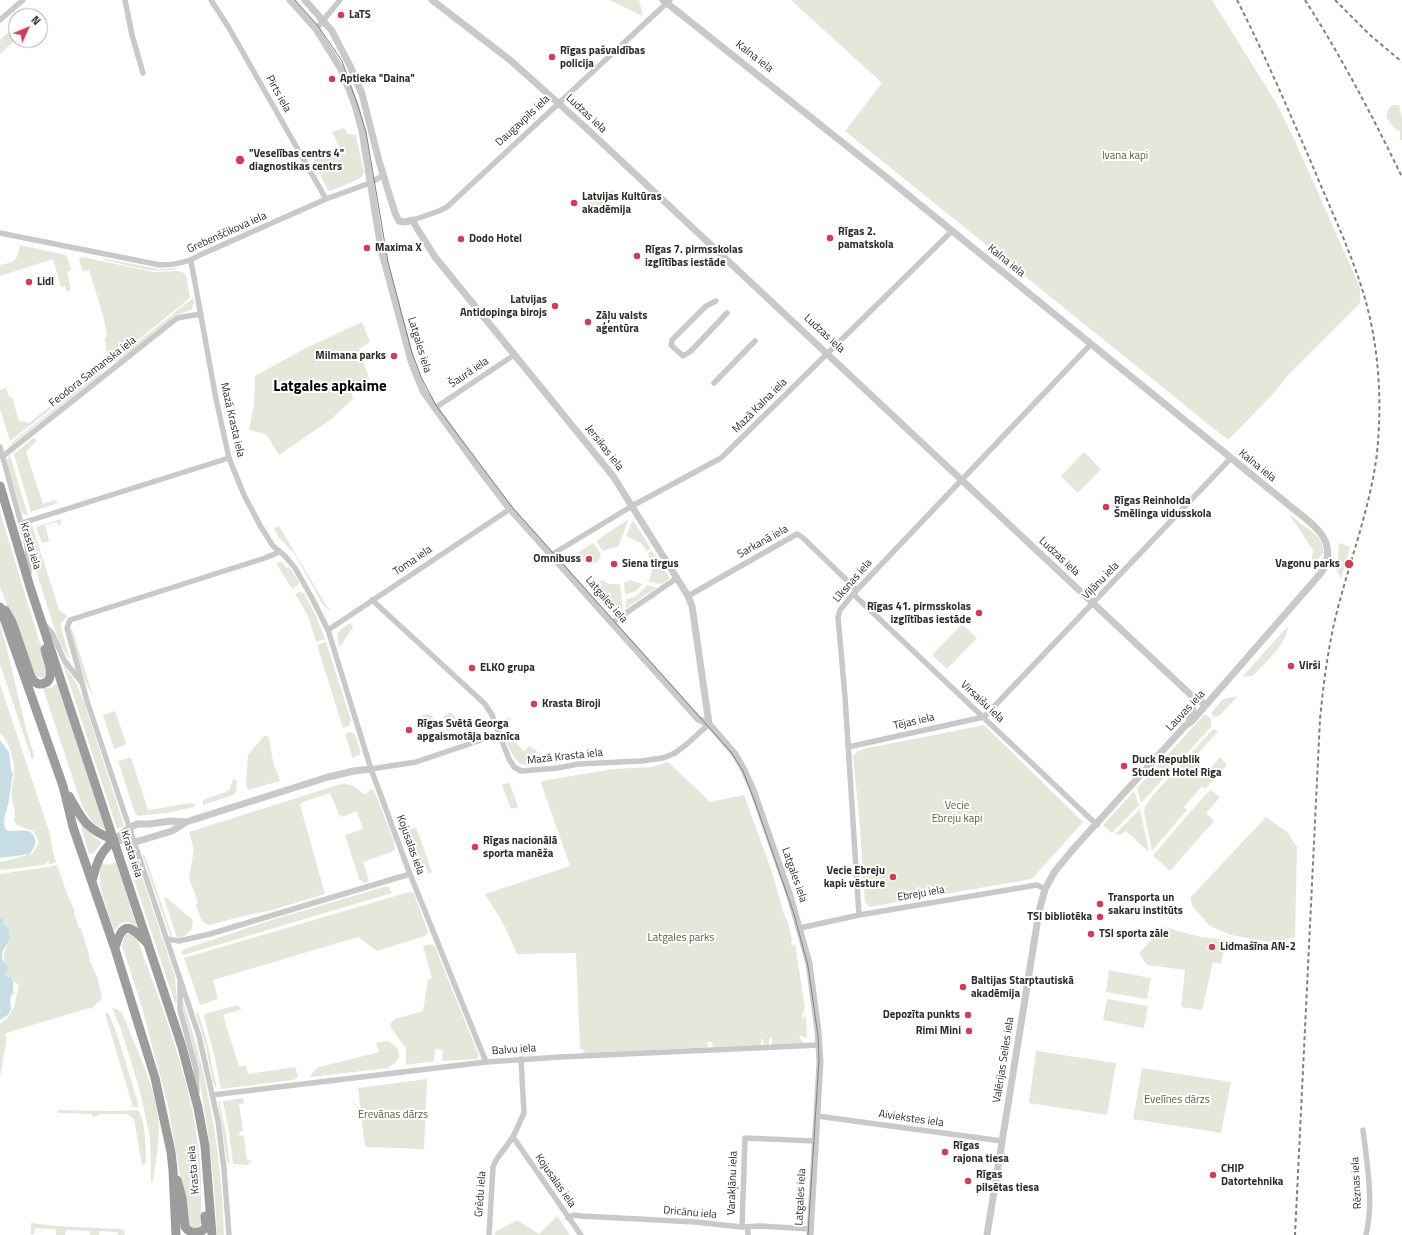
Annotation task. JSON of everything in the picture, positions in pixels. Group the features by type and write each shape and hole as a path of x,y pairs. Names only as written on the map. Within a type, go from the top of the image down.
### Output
{"highway":[{"name":"Krasta iela","path":"0,486 30,587 150,946 182,1047 198,1108 205,1146 212,1235"},
{"name":"Krasta iela","path":"0,606 63,786 73,827 115,949 155,1078 167,1128 173,1170 176,1235"},
{"path":"0,606 9,615 31,677 35,683 39,684 47,682 51,676 43,641 41,620"},
{"path":"63,786 84,821 98,834 114,840 98,858 92,881"},
{"path":"115,949 119,935 123,930 129,928 134,930 150,946"},
{"path":"173,1170 182,1198 184,1227 188,1231 195,1234 200,1232 206,1226 204,1186 207,1175"}],"street":[{"path":"0,20 23,0"},
{"path":"125,0 132,35 143,72"},
{"name":"Pirts iela","path":"211,0 229,28 326,199"},
{"name":"Latgales iela","path":"290,0 316,29 340,69 355,105 362,131 380,249 412,364 423,391 434,408 510,509 613,622 618,630 698,719 709,724 732,750 744,770 753,790 800,928 809,963 820,1045 810,1232"},
{"path":"305,0 332,31 350,66 362,94 384,175"},
{"path":"316,29 340,0"},
{"name":"Ludzas iela","path":"432,0 506,57 558,103 828,353 1191,695 1206,705"},
{"name":"Daugavpils iela","path":"384,175 393,208 399,221 405,222 413,220 447,207 667,1"},
{"name":"Kalna iela","path":"667,1 870,164 1313,525 1323,536 1326,542"},
{"name":"Grebenščikova iela","path":"0,233 160,265 170,265 191,261 200,255 326,199 370,183 384,175"},
{"name":"Jersikas iela","path":"413,220 414,226 435,258 612,476 688,596 692,606 709,724"},
{"name":"Mazā Kalna iela","path":"551,555 632,506 721,458 952,231"},
{"name":"Mazā Krasta iela","path":"191,261 216,399 229,458 244,494 261,527 273,546 285,556 295,568 328,630"},
{"path":"716,300 706,306 672,340 671,345 683,356 691,351 727,313"},
{"name":"Feodora Samanska iela","path":"3,456 177,318 201,314"},
{"path":"714,383 755,341"},
{"name":"Līksnas iela","path":"859,915 838,617 840,610 855,592 1091,344"},
{"name":"Šaurā iela","path":"434,408 514,355"},
{"path":"0,447 28,545 30,587"},
{"path":"22,523 229,458"},
{"name":"Viļānu iela","path":"984,717 1231,458"},
{"name":"Toma iela","path":"328,630 510,509"},
{"name":"Sarkanā iela","path":"688,596 797,534 802,537 855,592"},
{"name":"Lauvas iela","path":"1045,889 1049,880 1062,862 1185,726 1192,721 1321,573 1327,561 1328,549 1326,542"},
{"path":"228,1235 224,1168 218,1121 199,1036 82,683 67,628 70,620 265,558 279,552"},
{"path":"613,622 677,578"},
{"name":"Virsaišu iela","path":"855,592 1097,825"},
{"name":"Mazā Krasta iela","path":"372,600 485,704 492,715 508,759 514,767 521,771 578,764 641,762 663,758 675,753 709,724"},
{"path":"41,620 52,633 64,660 82,683"},
{"name":"Kojusalas iela","path":"328,630 371,769 410,874 486,1062"},
{"path":"1185,726 1192,717 1193,708 1191,695"},
{"name":"Tējas iela","path":"848,747 984,717"},
{"path":"114,840 134,842 172,831 186,822 328,777 354,771 416,762 499,734"},
{"path":"114,840 129,828 137,824 171,821 186,822"},
{"path":"167,939 179,941 210,934 410,874"},
{"name":"Ebreju iela","path":"800,928 859,915 1036,884 1045,889"},
{"name":"Valērijas Seiles iela","path":"987,1235 1039,911 1045,889"},
{"path":"180,978 180,1010 196,1069 198,1108"},
{"name":"Balvu iela","path":"212,1094 521,1059 820,1045"},
{"name":"Grēdu iela","path":"488,1235 493,1167 496,1160 513,1137 524,1113 521,1059"},
{"name":"Aiviekstes iela","path":"817,1116 1002,1141"},
{"name":"Rēznas iela","path":"1363,1130 1370,1190 1366,1235"},
{"name":"Kojusalas iela","path":"513,1137 517,1145 552,1191 568,1218 581,1235"},
{"name":"Varakļānu iela","path":"742,1227 745,1138 815,1141"},
{"name":"Dricānu iela","path":"568,1218 581,1216 695,1222 810,1232"},
{"name":"Varakļānu iela","path":"748,1227 748,1235"}],"green space":[{"path":"609,0 639,0 643,16"},
{"name":"Ivana kapi","path":"791,0 1212,0 1275,101 1295,141 1360,288 1360,303 1289,374 1273,394 1228,440 845,131 882,83"},
{"path":"8,32 8,46 0,54 0,40"},
{"path":"1393,105 1399,105 1402,118 1402,140 1400,140 1400,132 1393,127 1386,117 1389,108"},
{"path":"344,128 348,134 356,135 364,173 359,179 331,191 328,190 313,161 339,147 332,132"},
{"path":"614,190 618,199 591,212 586,201"},
{"path":"20,245 65,255 68,259 71,270 67,272 70,291 67,292 65,286 61,287 53,259 0,276 0,265 12,262 16,258"},
{"path":"82,257 154,272 179,271 184,273 186,276 190,298 113,360 110,360 107,355 105,339 107,336 104,319 89,270 83,271 79,261"},
{"path":"102,258 158,269 177,269 149,270 104,260"},
{"path":"193,298 194,303 192,309 176,315 118,361 113,362"},
{"path":"362,322 370,342 359,349 369,378 350,389 353,399 330,420 279,455 266,434 249,430 254,405 255,376 304,349"},
{"path":"99,368 101,370 10,441 0,409 0,390 6,388 9,397 12,397 19,421 29,423"},
{"path":"102,371 100,375 11,445 11,443"},
{"path":"33,438 36,439 36,441 26,452 43,504 54,500 58,503 31,512 14,454"},
{"path":"1084,452 1101,469 1078,493 1061,476"},
{"path":"10,455 28,516 22,513 8,466 7,460"},
{"path":"0,512 46,663 47,669 43,678 35,677 0,587"},
{"path":"1289,514 1315,534 1321,541 1324,553 1312,565 1313,550"},
{"path":"61,519 61,524 58,526 57,522 45,525 49,541 42,543 36,527"},
{"path":"627,520 628,521 618,547 603,551 596,541"},
{"path":"633,520 651,549 647,551 641,543 626,536"},
{"path":"32,524 59,610 68,616 61,623 61,627 70,660 60,645 37,574 28,531 29,526"},
{"path":"279,526 327,607 332,610 323,605 294,553 279,538 274,528"},
{"path":"593,543 601,554 597,563 577,560 573,556"},
{"path":"1339,543 1350,547 1341,579 1335,566 1338,558"},
{"path":"652,551 670,578 662,584 649,581 652,570 648,553"},
{"path":"276,563 283,563 287,568 289,567 299,582 298,585 292,589"},
{"name":"Siena tirgus","path":"602,580 609,584 620,584 623,610 620,612 617,612 593,585"},
{"path":"630,580 643,584 636,591 625,595 624,583"},
{"path":"647,585 656,588 626,608 626,599 635,597"},
{"path":"299,592 304,593 316,616 325,639 316,642 308,616 295,594"},
{"path":"350,623 353,627 340,647 338,633 342,628"},
{"path":"0,624 34,755 32,760 0,664"},
{"path":"962,624 977,638 947,669 932,655"},
{"path":"71,626 93,696 85,681 70,633"},
{"path":"1288,626 1287,633 1276,651 1256,673 1252,676 1244,677 1243,676"},
{"path":"326,642 351,720 349,726 343,728 317,645"},
{"path":"62,661 76,683 84,702 123,822 123,826 117,829"},
{"path":"58,682 106,831 93,823 82,806 43,688 51,688"},
{"path":"0,684 50,834 56,862 49,865 49,861 44,865 0,870 0,862 32,854 39,842 33,831 17,825 14,821 15,813 12,793 14,764 9,746 0,733"},
{"path":"1238,696 1219,716 1214,717 1211,713 1223,699"},
{"path":"115,711 126,743 125,745 114,749 103,715"},
{"path":"450,712 464,725 446,731 447,726 444,716"},
{"path":"426,714 432,716 435,723 433,729 428,731 423,728 420,722 421,717"},
{"path":"1204,715 1207,715 1211,719 1211,727 1141,803 1137,788"},
{"path":"509,718 511,719 504,729 505,732 524,751 529,746 537,751 537,762 529,765 523,764 517,761 513,755 509,748 502,726 504,720"},
{"name":"Vecie Ebreju kapi","path":"984,725 1083,822 1032,879 869,907 865,902 853,756 863,749"},
{"path":"1213,729 1218,731 1193,759 1207,772 1220,757 1226,766 1205,789 1202,786 1184,807 1187,810 1152,851 1144,812 1145,806"},
{"path":"351,732 355,735 360,750 360,755 353,759 345,734"},
{"path":"264,736 269,737 273,762 280,781 248,790 246,784 248,755"},
{"path":"131,758 148,810 192,803 195,805 194,807 166,813 138,816 135,813 118,761"},
{"name":"Latgales parks","path":"668,762 710,802 744,795 772,872 785,918 787,919 792,946 795,944 805,1008 802,1014 803,1020 806,1015 807,1037 799,1037 804,1043 772,1045 772,1038 769,1038 769,1044 764,1045 763,1039 761,1039 761,1045 713,1047 712,1042 707,1042 708,1047 582,1054 585,1049 580,1049 576,953 517,954 503,923 485,894 570,866 541,783 542,781 613,769 651,767"},
{"path":"233,779 237,780 236,791 233,795 203,805 203,801 205,799 226,792 230,789"},
{"path":"507,783 510,784 518,807 511,809 502,785"},
{"path":"341,784 353,786 363,794 366,794 371,789 374,790 394,841 394,851 363,862 369,881 364,883 359,879 345,835 363,829 357,811 342,817 339,815 330,793 303,802 300,805 325,894 269,911 251,914 210,925 202,920 196,905 198,902 189,878 194,849 189,832"},
{"path":"1211,790 1220,797 1206,813 1214,821 1170,871 1154,856 1154,854"},
{"path":"1134,791 1139,805 1112,833 1104,826 1104,824"},
{"path":"1140,809 1149,852 1126,831 1120,835 1115,834"},
{"path":"1266,817 1287,832 1297,847 1295,937 1275,943 1231,935 1210,926 1193,907 1190,898"},
{"path":"82,825 94,837 102,842 93,854 89,854 81,826"},
{"path":"416,827 432,872 428,874 426,867 423,868 409,830"},
{"path":"142,854 145,856 173,938 170,935"},
{"path":"135,856 175,976 177,1002 175,1003 127,859"},
{"path":"116,862 137,927 134,924 125,922 119,925 114,931 103,897 100,871 102,863 107,865"},
{"path":"57,865 67,894 75,911 74,913 79,928 81,928 90,958 89,959 98,979 102,999 91,1009 89,1008 6,1033 5,1036 7,1037 0,1077 0,1024 8,1017 14,1007 19,985 13,981 11,977 5,976 4,954 10,940 3,924 4,921 0,916 0,874"},
{"path":"384,887 389,887 392,893 187,954 183,955 181,952 185,949 265,922"},
{"path":"409,892 414,893 428,932 425,936 377,951 358,937 213,980 218,999 200,1005 184,958"},
{"path":"164,898 167,898 193,920 192,929 185,936 177,938"},
{"path":"1163,927 1201,937 1225,940 1221,964 1213,962 1202,1010 1181,1007 1185,970 1147,965 1139,953"},
{"path":"130,933 136,937 138,941 157,993 175,1045 190,1098 201,1170 201,1223 198,1229 188,1229 185,1203 168,1106 141,1004 122,946 125,934"},
{"path":"430,944 435,947 479,1056 477,1059 442,1061 443,1050 435,1049 434,1061 406,1065 406,1048 391,1028 391,1023 395,1019 423,1011 428,980 432,978 423,946"},
{"path":"1109,970 1151,978 1147,999 1106,992"},
{"path":"1107,999 1148,1006 1144,1028 1103,1020"},
{"path":"183,1001 200,1058 212,1116 217,1146 223,1205 224,1235 217,1235 215,1194 208,1133 195,1056 184,1016"},
{"path":"237,1005 242,1009 223,1015 239,1067 246,1065 248,1074 295,1067 298,1076 297,1078 293,1080 221,1089 214,1054 204,1017 205,1014"},
{"path":"112,1008 117,1009 122,1013 141,1057 156,1104 159,1135 153,1181 151,1183 150,1138 140,1091 121,1029"},
{"path":"108,1012 117,1034 139,1107 133,1107 132,1104 105,1014"},
{"path":"198,1012 207,1041 217,1089 213,1083 206,1047 196,1014"},
{"path":"387,1041 393,1044 399,1052 396,1062 388,1068 311,1077 310,1075 319,1067 379,1052 376,1043"},
{"path":"1036,1051 1116,1063 1107,1115 1029,1103"},
{"name":"Evelīnes dārzs","path":"1142,1068 1231,1082 1221,1133 1133,1119"},
{"name":"Erevānas dārzs","path":"427,1079 424,1149 365,1147 358,1088"},
{"path":"243,1098 244,1103 239,1104 243,1131 239,1132 239,1135 244,1136 247,1161 252,1160 248,1165 233,1164 229,1131 223,1102"},
{"path":"219,1100 226,1133 230,1165 227,1161 218,1103"},
{"path":"58,1110 138,1110 143,1122 146,1143 146,1163 142,1165 134,1119 127,1114 101,1114 93,1118 92,1114 58,1113"},
{"path":"557,1216 570,1235 495,1235 495,1232 517,1220 539,1234"},
{"path":"31,1223 57,1226 121,1229 124,1230 125,1233 124,1235 118,1235 117,1232 99,1231 99,1235 90,1235 90,1231 66,1230 65,1235 56,1235 56,1229 35,1228 34,1234 31,1234"}],"water":[{"path":"0,740 9,752 11,770 13,773 4,822 6,830 28,831 34,836 35,843 33,850 28,855 25,854 0,858"},
{"path":"0,916 4,921 3,924 9,929 10,940 3,950 2,959 8,967 5,976 11,977 13,981 13,993 10,998 11,1010 8,1015 0,1020"}],"tram line":[{"path":"295,0 318,26 342,61 359,109 366,132 388,262 412,353 422,379 437,407 512,507 731,752 743,771 794,914 808,966 818,1036 819,1059 808,1235"}],"railway":[{"path":"1237,0 1257,40 1284,101 1352,260 1370,318 1379,385 1379,430 1371,490 1333,629 1325,674 1320,719 1295,1235"},
{"path":"1305,0 1356,87 1402,177"},
{"path":"1335,0 1370,35 1402,62"}],"place":[{"name":"LaTS","path":"341,15"},
{"name":"Rīgas pašvaldības policija","path":"552,57"},
{"name":"Aptieka \"Daina\"","path":"332,79"},
{"name":"\"Veselības centrs 4\" diagnostikas centrs","path":"240,160"},
{"name":"Latvijas Kultūras akadēmija","path":"574,203"},
{"name":"Rīgas 2. pamatskola","path":"830,238"},
{"name":"Dodo Hotel","path":"461,239"},
{"name":"Maxima X","path":"367,248"},
{"name":"Rīgas 7. pirmsskolas izglītības iestāde","path":"637,256"},
{"name":"Lidl","path":"29,282"},
{"name":"Latvijas Antidopinga birojs","path":"555,306"},
{"name":"Zāļu valsts aģentūra","path":"588,322"},
{"name":"Milmana parks","path":"394,356"},
{"name":"Rīgas Reinholda Šmēlinga vidusskola","path":"1106,507"},
{"name":"Omnibuss","path":"589,559"},
{"name":"Siena tirgus","path":"614,564"},
{"name":"Vagonu parks","path":"1349,564"},
{"name":"Rīgas 41. pirmsskolas izglītības iestāde","path":"979,613"},
{"name":"Virši","path":"1291,666"},
{"name":"ELKO grupa","path":"472,668"},
{"name":"Krasta Biroji","path":"534,704"},
{"name":"Rīgas Svētā Georga apgaismotāja baznīca","path":"409,730"},
{"name":"Duck Republik Student Hotel Riga","path":"1124,766"},
{"name":"Rīgas nacionālā sporta manēža","path":"475,847"},
{"name":"Vecie Ebreju kapi: vēsture","path":"893,877"},
{"name":"Transporta un sakaru institūts","path":"1100,904"},
{"name":"TSI bibliotēka","path":"1100,917"},
{"name":"TSI sporta zāle","path":"1091,934"},
{"name":"Lidmašīna AN-2","path":"1212,947"},
{"name":"Baltijas Starptautiskā akadēmija","path":"963,987"},
{"name":"Depozīta punkts","path":"968,1015"},
{"name":"Rimi Mini","path":"969,1031"},
{"name":"Rīgas rajona tiesa","path":"945,1152"},
{"name":"CHIP Datortehnika","path":"1213,1175"},
{"name":"Rīgas pilsētas tiesa","path":"968,1181"}],"district":[{"name":"Latgales apkaime","path":"330,387"}]}
